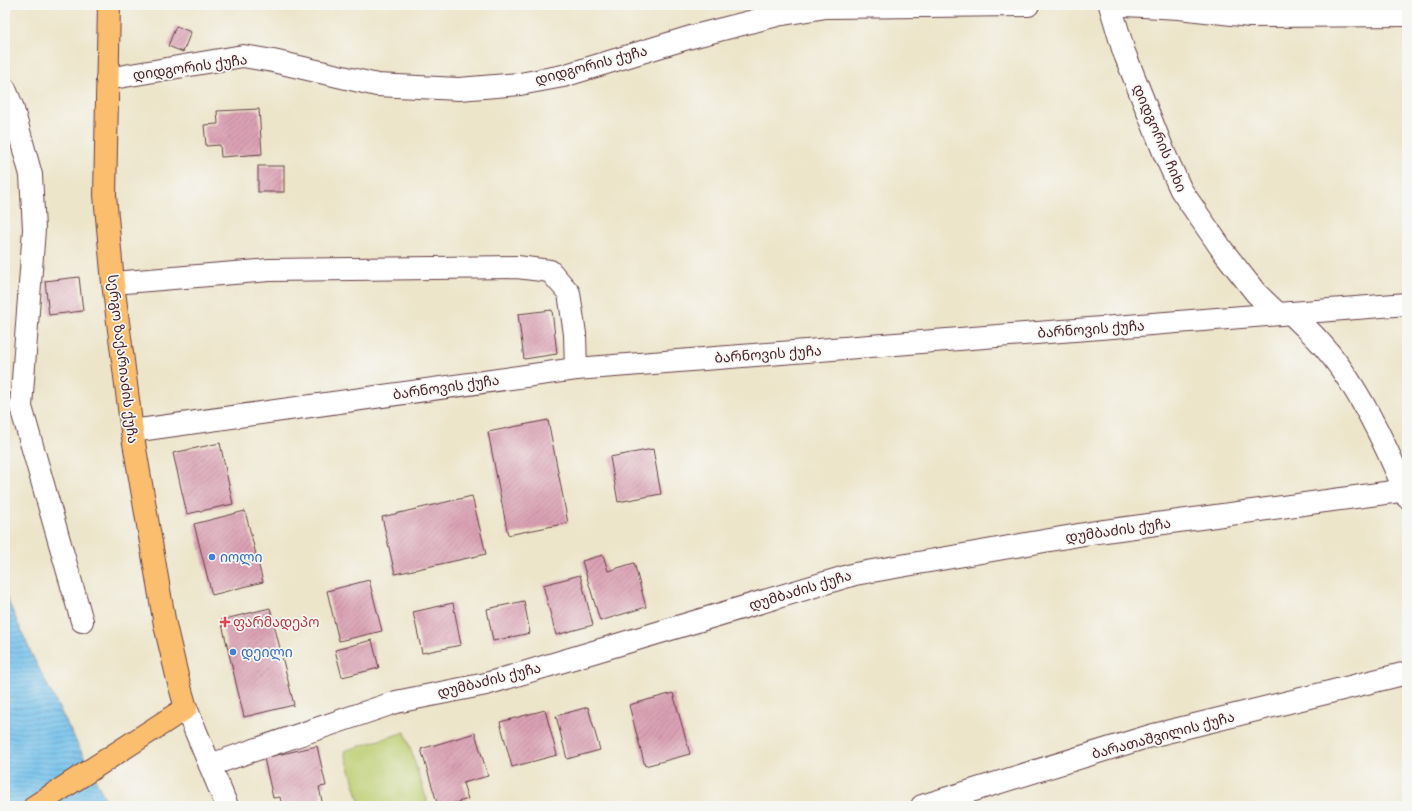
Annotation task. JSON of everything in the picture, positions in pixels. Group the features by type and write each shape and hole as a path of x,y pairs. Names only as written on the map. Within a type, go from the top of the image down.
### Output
{"main road":[{"name":"სერგო ზაქარიაძის ქუჩა","path":"109,5 105,195 113,283 132,431 165,625 186,708"},
{"path":"35,806 186,708"}],"street":[{"name":"დიდგორის ქუჩა","path":"108,79 243,56 273,61 377,85 460,89 520,84 563,76 691,37 777,16 826,7 1028,5"},
{"name":"დიდგორის ჩიხი","path":"1110,5 1124,52 1165,155 1181,190 1223,251 1256,293 1317,339 1336,362 1360,398 1406,493"},
{"path":"1125,5 1179,7 1250,16 1407,15"},
{"path":"5,90 12,106 31,175 34,229 21,407 82,621"},
{"path":"113,283 269,270 517,267 550,271 569,293 575,334 576,369"},
{"name":"ბარნოვის ქუჩა","path":"132,431 576,369 1407,304"},
{"name":"დუმბაძის ქუჩა","path":"210,765 396,702 486,684 855,574 1090,533 1406,493"},
{"name":"ბარათაშვილის ქუჩა","path":"922,806 1150,736 1407,673"},
{"path":"186,708 228,806"}],"green space":[{"path":"405,732 428,804 421,806 361,806 344,751"}],"water":[{"path":"5,594 32,655 109,806 5,806"}],"building":[{"path":"176,26 191,32 183,52 168,46"},
{"path":"259,109 262,154 221,157 220,145 206,146 204,125 218,124 217,111"},
{"path":"258,166 284,166 284,192 258,192"},
{"path":"79,277 83,311 49,315 45,281"},
{"path":"552,310 557,354 524,359 518,314"},
{"path":"548,420 568,523 508,535 488,432"},
{"path":"220,443 233,504 187,514 173,453"},
{"path":"653,449 661,494 618,502 610,457"},
{"path":"472,496 486,554 395,574 382,517"},
{"path":"245,511 263,582 212,595 194,524"},
{"path":"603,555 608,571 634,563 646,607 600,621 582,561"},
{"path":"580,575 593,625 556,635 543,585"},
{"path":"369,580 382,631 339,641 327,591"},
{"path":"524,601 530,633 493,641 487,609"},
{"path":"453,603 461,645 422,653 413,612"},
{"path":"270,608 294,705 244,717 221,620"},
{"path":"372,640 379,668 342,677 335,650"},
{"path":"673,693 690,754 645,766 629,705"},
{"path":"588,707 600,750 567,759 556,716"},
{"path":"545,710 557,755 512,767 500,722"},
{"path":"475,733 488,776 463,783 468,799 445,806 438,806 421,749"},
{"path":"317,746 326,786 319,787 323,806 282,806 280,797 273,798 264,758"}],"place":[{"name":"იოლი","path":"212,557"},
{"name":"ფარმადეპო","path":"225,622"},
{"name":"დეილი","path":"233,652"}]}
